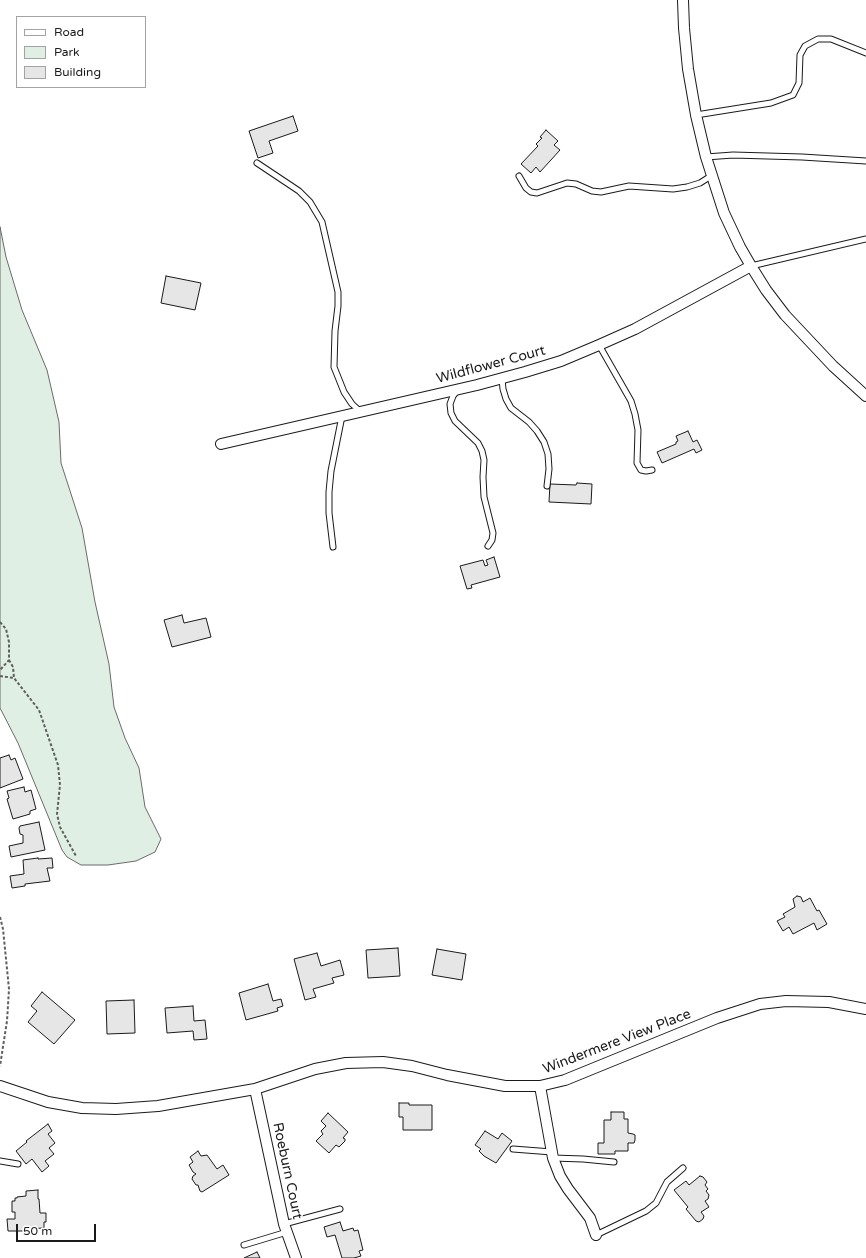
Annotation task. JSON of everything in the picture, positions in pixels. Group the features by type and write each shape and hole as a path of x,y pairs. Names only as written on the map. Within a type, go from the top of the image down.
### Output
{"street":[{"path":"683,0 688,69 696,115 711,176 724,213 740,247 766,290 798,330 833,366 866,396"},
{"name":"Wildflower Court","path":"220,444 502,379 561,360 599,346 635,329 751,266"},
{"name":"Windermere View Place","path":"0,1086 48,1102 82,1108 116,1109 158,1106 255,1089 323,1068 346,1063 383,1062 412,1066 447,1076 505,1086 540,1086 565,1080 718,1018 760,1004 786,1001 829,1002 866,1009"},
{"path":"540,1086 553,1155 560,1176 590,1218 596,1235"},
{"name":"Roeburn Court","path":"255,1089 285,1228 296,1258"}],"lane":[{"path":"696,115 775,102 794,95 799,83 800,55 805,46 818,39 831,39 866,53"},
{"path":"706,157 733,155 866,161"},
{"path":"257,163 299,191 310,202 322,222 338,292 334,368 344,392 361,412"},
{"path":"519,176 526,188 531,192 537,193 567,184 576,184 592,191 601,192 629,186 673,189 700,183 711,176"},
{"path":"751,266 866,239"},
{"path":"599,346 631,401 638,430 637,463 641,470 646,472 652,470"},
{"path":"502,379 506,399 511,408 537,431 544,442 548,454 549,468 546,486"},
{"path":"457,390 450,404 451,413 455,421 478,443 484,460 484,497 493,533 492,540 488,546"},
{"path":"333,548 329,513 330,471 342,416"},
{"path":"513,1150 614,1162"},
{"path":"0,1161 18,1164"},
{"path":"596,1235 646,1211 656,1203 667,1182 683,1168"},
{"path":"244,1244 340,1209"}],"path":[{"path":"0,622 6,629 9,642 9,660 14,678 39,710 58,765 60,785 57,814 60,826 76,856"},
{"path":"0,670 9,660"},
{"path":"0,676 14,678"},
{"path":"0,917 4,929 9,989 7,1021 0,1066"}],"green space":[{"path":"0,227 6,257 22,310 47,370 59,422 61,463 82,528 95,602 109,664 114,707 125,738 139,768 145,807 161,839 155,852 136,861 108,865 81,865 67,857 62,850 18,743 0,708"}],"building":[{"path":"293,116 298,131 269,141 273,153 258,158 249,131"},
{"path":"546,130 558,141 554,145 560,150 540,172 536,167 531,173 521,164 538,146 536,144 542,138 540,137"},
{"path":"166,276 201,283 195,310 161,303"},
{"path":"688,431 693,442 697,440 702,450 696,453 694,449 662,463 657,452 676,444 678,441 676,436"},
{"path":"577,483 592,484 591,504 549,502 550,484 576,485"},
{"path":"494,557 500,577 471,585 472,588 467,589 460,566 483,560 485,566 488,565 486,560"},
{"path":"182,615 184,623 206,618 211,637 172,647 164,620"},
{"path":"9,755 11,760 15,758 23,779 0,788 0,758"},
{"path":"24,787 25,792 31,790 36,809 30,811 30,814 13,819 7,799 9,798 7,791"},
{"path":"39,822 45,850 11,857 9,846 23,843 23,835 20,834 20,826"},
{"path":"52,858 53,868 47,868 50,881 25,884 25,886 12,888 10,876 24,874 23,860"},
{"path":"797,896 801,897 803,902 810,898 817,911 819,910 827,924 817,930 814,923 793,934 789,927 783,931 777,921 785,917 783,914 795,907 793,899"},
{"path":"398,948 400,976 368,978 366,950"},
{"path":"437,949 466,954 462,980 432,975"},
{"path":"317,953 321,966 340,960 344,975 332,978 334,983 313,989 316,997 305,1000 294,959"},
{"path":"268,984 273,1001 281,999 283,1006 277,1008 278,1011 246,1020 239,993"},
{"path":"42,992 75,1020 54,1044 28,1022 37,1011 31,1006"},
{"path":"134,1000 135,1033 107,1034 106,1001"},
{"path":"193,1006 194,1021 205,1020 207,1039 194,1040 193,1031 167,1033 165,1008"},
{"path":"399,1103 409,1103 409,1105 432,1105 432,1130 403,1130 403,1117 399,1117"},
{"path":"611,1112 624,1112 624,1119 628,1119 628,1133 635,1135 635,1140 634,1143 628,1143 628,1151 615,1151 615,1154 598,1154 598,1143 604,1143 604,1120 611,1120"},
{"path":"328,1113 348,1132 343,1138 345,1141 339,1147 336,1145 329,1153 316,1141 323,1134 321,1131 326,1126 321,1121"},
{"path":"48,1124 52,1131 48,1134 55,1143 49,1148 54,1154 45,1161 49,1166 42,1172 32,1159 26,1164 16,1151"},
{"path":"485,1131 498,1139 502,1133 512,1141 496,1163 484,1156 479,1151 481,1149 475,1145"},
{"path":"198,1151 201,1156 207,1155 217,1169 223,1165 229,1175 202,1192 192,1179 196,1174 189,1165 193,1162 190,1157"},
{"path":"700,1176 707,1182 705,1185 708,1189 706,1191 709,1195 708,1199 705,1201 709,1207 701,1212 704,1216 699,1222 696,1221 686,1209 688,1207 674,1190 686,1181 689,1185"},
{"path":"38,1190 40,1213 46,1213 44,1228 25,1229 25,1231 8,1231 7,1219 15,1219 15,1212 12,1212 12,1201 15,1201 15,1198 17,1197 26,1196 26,1191"},
{"path":"340,1222 343,1231 353,1228 354,1231 358,1230 363,1250 359,1251 361,1256 354,1258 342,1258 335,1235 327,1237 324,1227"},
{"path":"257,1252 260,1258 244,1258"}]}
